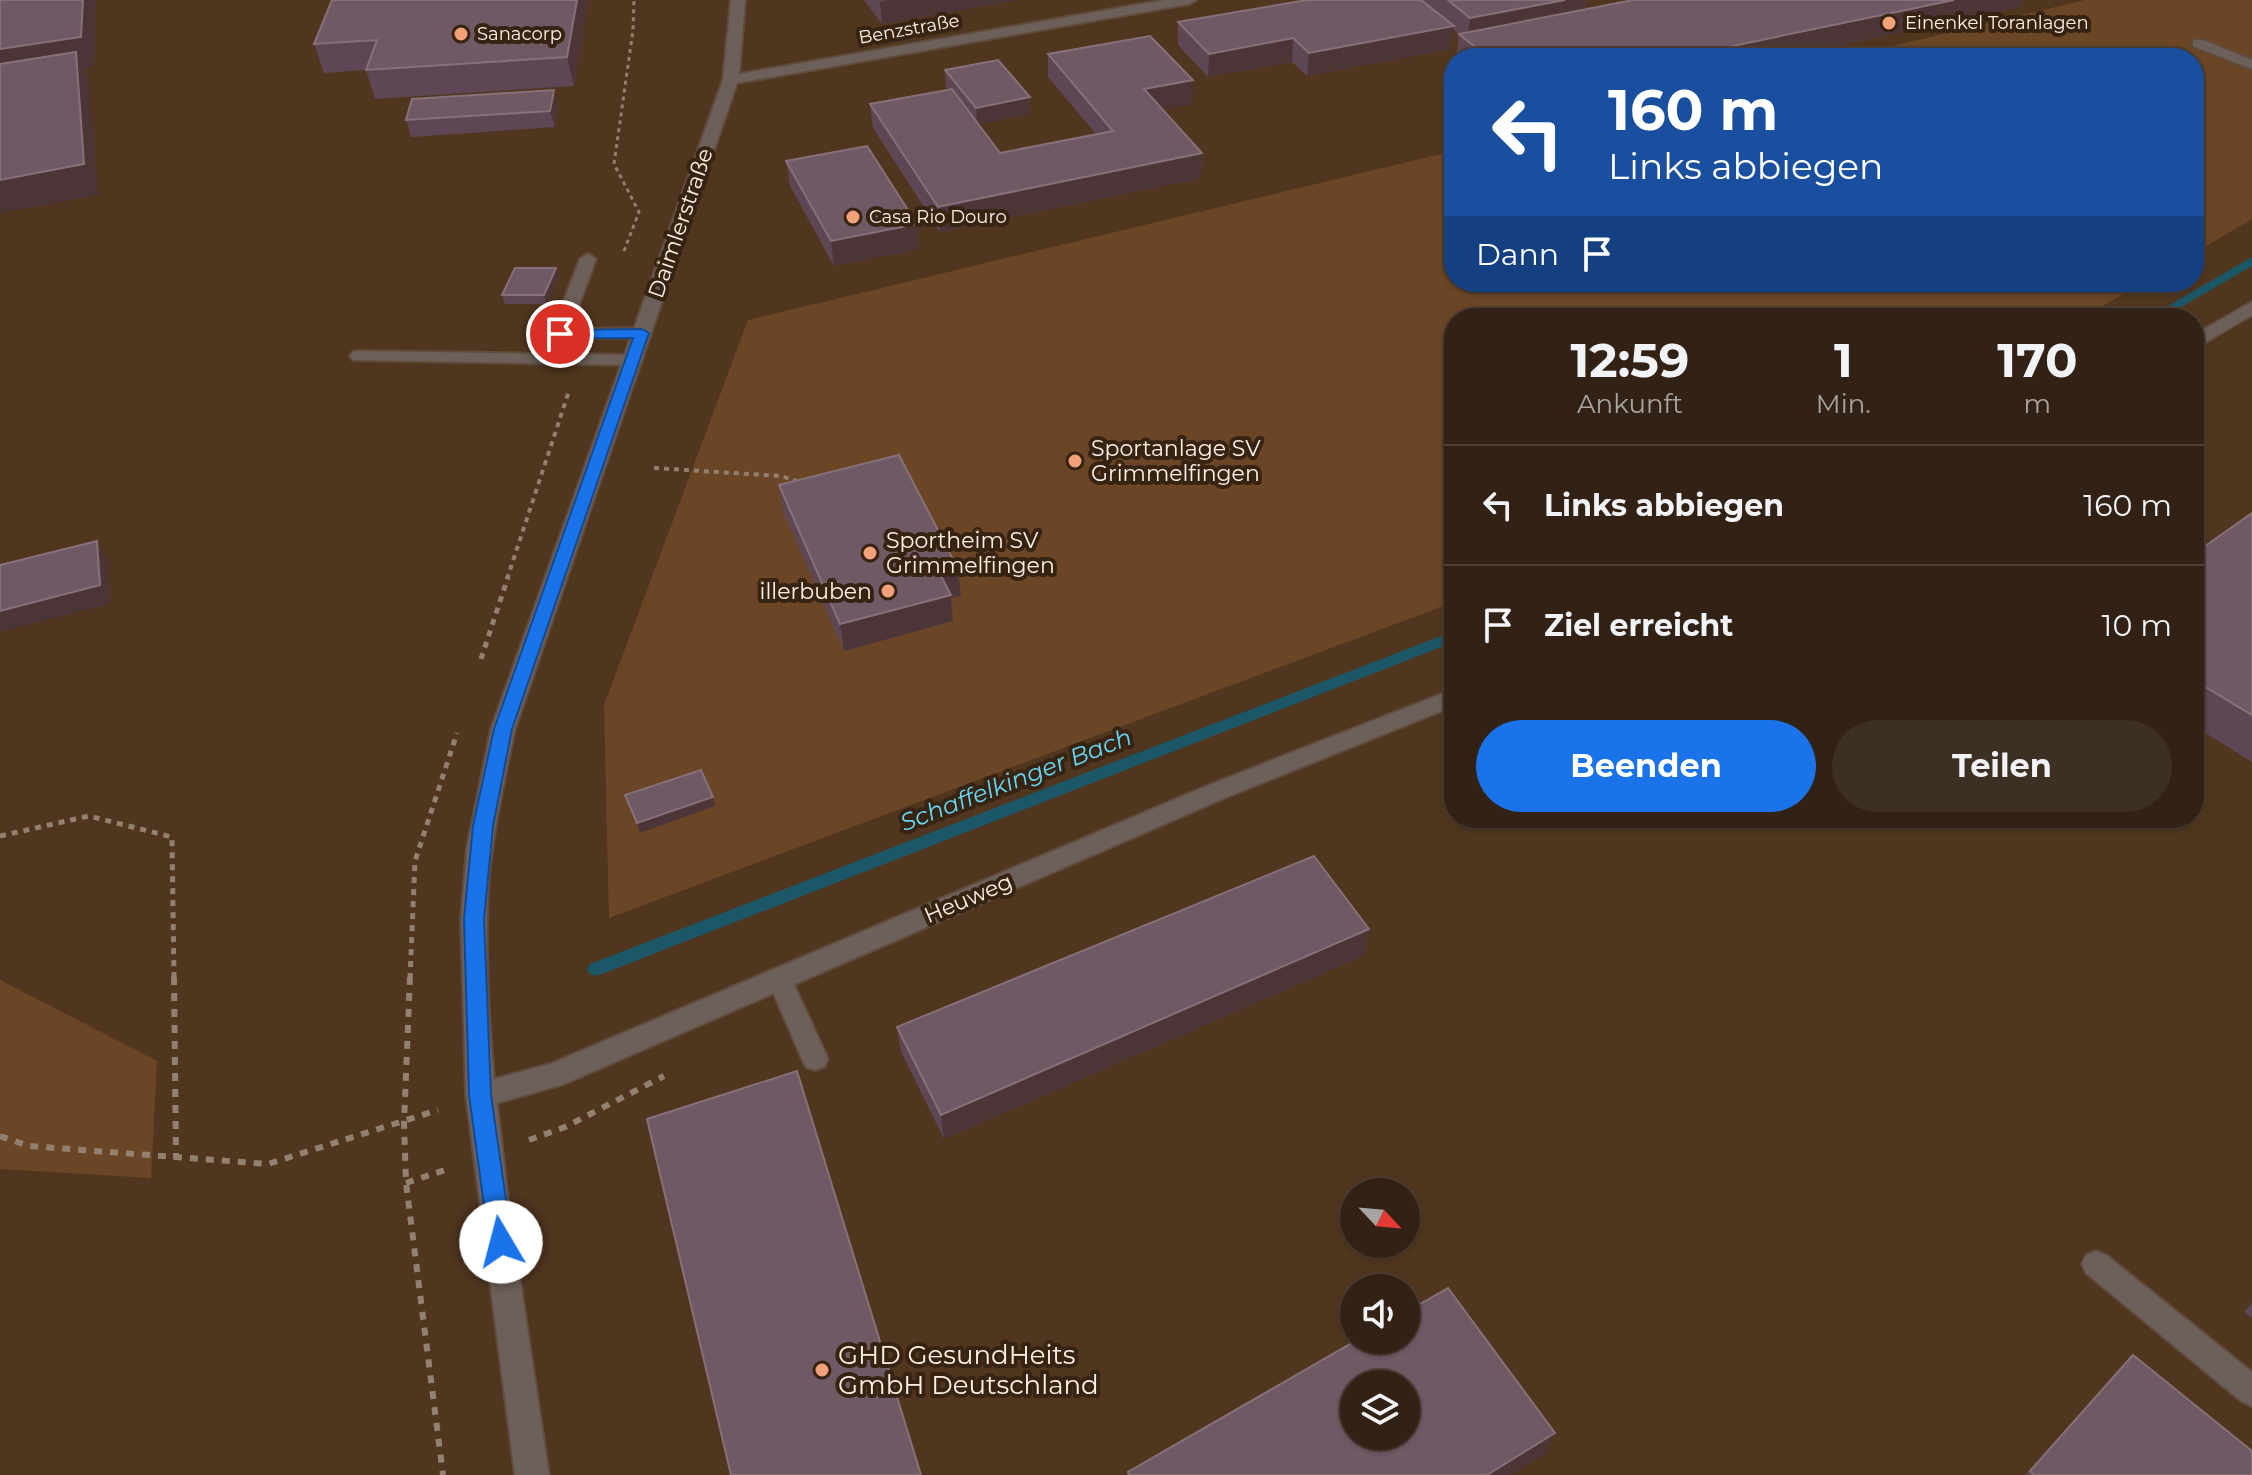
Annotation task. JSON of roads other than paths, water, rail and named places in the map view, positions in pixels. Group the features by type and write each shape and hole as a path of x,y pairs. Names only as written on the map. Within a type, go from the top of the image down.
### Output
{"street":[{"name":"Daimlerstraße","path":"532,1475 480,1095 474,919 486,813 503,729 731,80 738,0"},
{"name":"Benzstraße","path":"731,80 1189,0"},
{"path":"2204,337 2252,307"},
{"name":"Heuweg","path":"480,1095 554,1075 1218,791 1444,701"}],"lane":[{"path":"2198,43 2252,65"},
{"path":"588,259 560,334 642,333"},
{"path":"359,356 632,360"},
{"path":"779,978 815,1059"},
{"path":"2096,1264 2252,1391"}],"waterway":[{"name":"Schaffelkinger Bach","path":"2204,289 2252,261"},
{"name":"Schaffelkinger Bach","path":"2170,308 2198,292"},
{"name":"Schaffelkinger Bach","path":"596,969 1444,640"}],"place":[{"name":"Einenkel Toranlagen","path":"1889,23"},
{"name":"Sanacorp","path":"461,34"},
{"name":"Casa Rio Douro","path":"853,217"},
{"name":"Sportanlage SV Grimmelfingen","path":"1075,461"},
{"name":"Sportheim SV Grimmelfingen","path":"870,553"},
{"name":"illerbuben","path":"888,591"},
{"name":"GHD GesundHeits GmbH Deutschland","path":"822,1370"}]}
